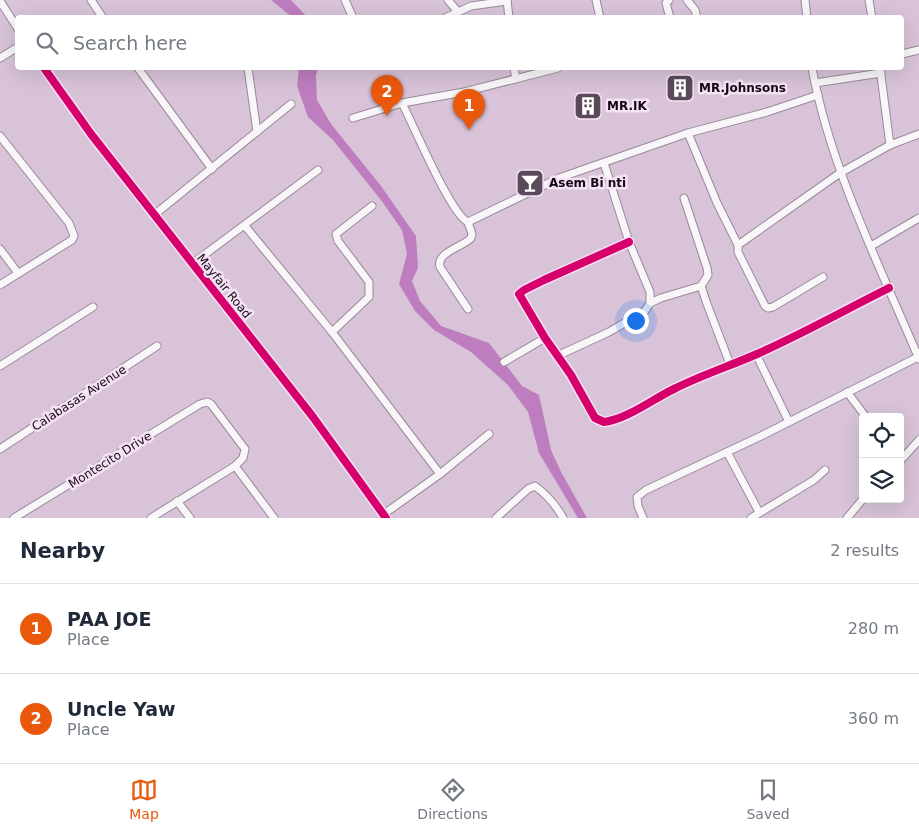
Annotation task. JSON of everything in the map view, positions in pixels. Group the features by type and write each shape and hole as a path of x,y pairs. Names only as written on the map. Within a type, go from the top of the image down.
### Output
{"street":[{"path":"91,0 101,15"},
{"path":"345,0 352,15"},
{"path":"448,0 458,12"},
{"path":"452,15 471,6 507,0 509,15"},
{"path":"596,0 599,15"},
{"path":"669,0 666,3 669,15"},
{"path":"687,0 695,10 696,15"},
{"path":"805,0 807,15"},
{"path":"869,0 872,15"},
{"path":"0,1 15,24"},
{"path":"0,58 15,49"},
{"path":"904,54 919,50"},
{"name":"Mayfair Road","path":"45,70 154,215 313,417 385,516"},
{"path":"139,70 212,169"},
{"path":"248,70 257,132"},
{"path":"514,70 516,79"},
{"path":"353,118 402,103 464,92 550,70"},
{"path":"642,518 637,497 641,493 919,358 840,173 812,70"},
{"path":"815,83 880,70 890,145"},
{"path":"468,222 559,178 688,133 767,112 818,95"},
{"path":"402,103 447,196 463,220 468,222 472,234 471,238 442,257 439,262 440,267 468,309"},
{"path":"154,215 291,104"},
{"path":"688,133 717,203 738,245 738,252 765,306 768,308 773,307 823,277"},
{"path":"738,245 840,173 890,145 919,134"},
{"path":"0,136 69,223 73,232 72,240 0,285"},
{"path":"557,356 609,332 645,311 650,303 650,292 628,242 604,163"},
{"path":"192,264 318,170"},
{"path":"650,303 701,286 708,275 684,198"},
{"path":"332,332 369,296 370,290 369,282 338,241 336,234 372,206"},
{"path":"871,246 919,218"},
{"path":"245,226 332,332 440,474"},
{"path":"628,242 544,280 519,294 545,338 571,375 595,418 604,422 615,419 649,403 674,388 756,354 890,288"},
{"path":"0,249 18,273"},
{"path":"701,286 730,364"},
{"path":"650,292 661,298"},
{"path":"0,366 93,307"},
{"path":"504,362 545,338"},
{"name":"Calabasas Avenue","path":"0,449 157,346"},
{"path":"756,354 789,422"},
{"path":"848,392 863,413"},
{"name":"Montecito Drive","path":"14,518 200,404 207,402 211,404 245,449 243,458 235,466"},
{"path":"385,516 489,434"},
{"path":"903,458 919,440"},
{"path":"727,452 759,512"},
{"path":"151,518 235,466 274,518"},
{"path":"751,518 814,480 825,470"},
{"path":"496,518 528,489 535,486 544,493 563,518"},
{"path":"177,502 190,518"},
{"path":"847,518 860,503"}],"shaded area":[{"path":"271,0 291,0 305,15 290,15"},
{"path":"299,70 317,70 317,100 331,124 381,186 416,236 418,268 412,281 420,301 441,326 489,343 522,386 539,395 551,450 587,518 578,518 539,453 528,412 508,385 471,352 434,330 415,311 399,284 407,254 402,230 381,200 333,140 308,117 297,86"}],"cycle path":[{"path":"45,70 91,134 313,417 386,518"},
{"path":"629,242 544,280 519,294 545,338 571,375 595,418 604,422 622,417 686,383 774,346 889,288"}],"place":[{"name":"MR.Johnsons","path":"680,88"},
{"name":"MR.IK","path":"588,106"},
{"name":"Uncle Yaw","path":"387,116"},
{"name":"PAA JOE","path":"469,130"},
{"name":"Asem Bi nti","path":"530,183"}]}
